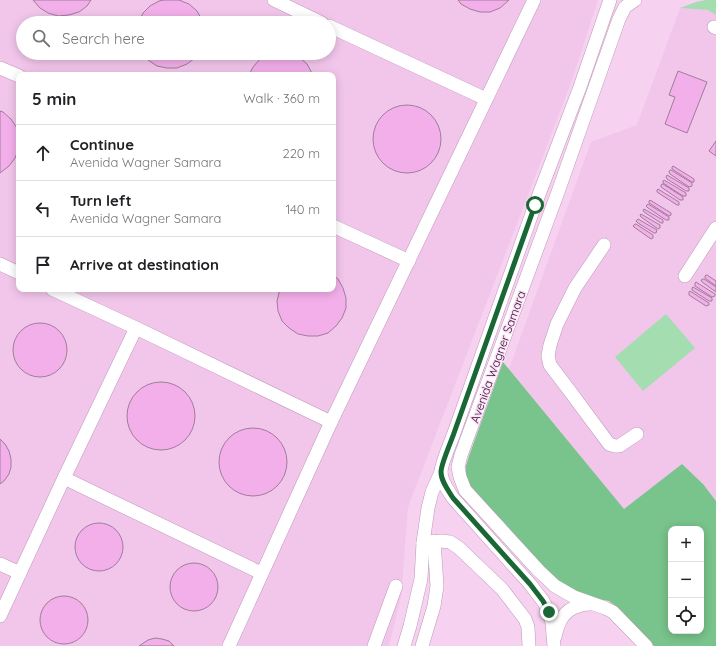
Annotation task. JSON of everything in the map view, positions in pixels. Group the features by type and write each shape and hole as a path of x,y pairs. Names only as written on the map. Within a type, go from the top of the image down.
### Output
{"street":[{"path":"274,0 307,16"},
{"path":"228,646 331,422 534,0"},
{"name":"Avenida Wagner Samara","path":"429,542 428,508 432,492 441,472 535,205 580,87 610,0"},
{"name":"Avenida Wagner Samara","path":"635,0 625,7 619,19 558,192 461,455 458,467 465,490 539,571 556,586 574,597 613,612 646,646"},
{"path":"336,29 486,99"},
{"path":"0,68 16,75"},
{"path":"336,227 409,261"},
{"path":"685,276 716,228"},
{"path":"604,245 575,288 557,324 548,356 550,366 609,444 619,446 637,434"},
{"path":"0,264 16,272"},
{"path":"58,292 331,422"},
{"path":"0,616 136,328"},
{"path":"441,472 445,485 453,498 530,584 543,601 549,612 552,623 553,644"},
{"path":"64,478 261,573"},
{"path":"429,542 450,542 459,548 502,589 525,619 528,627 529,646"},
{"path":"404,646 429,542"},
{"path":"422,646 434,606 437,586 429,542"},
{"path":"0,564 20,573"},
{"path":"374,646 396,586"},
{"path":"553,644 558,623 561,618 567,612 579,606 592,604"}],"shaded area":[{"path":"0,0 598,0 571,83 408,507 401,597 389,646 0,646"},
{"path":"680,8 708,10 716,15 716,501 703,484 682,464 624,509 509,369 591,142 637,125"}],"green space":[{"path":"716,0 716,15 708,10 680,8 696,2"},
{"path":"666,314 695,348 643,391 615,357"},
{"path":"503,362 624,509 682,464 703,484 716,501 716,646 654,646 616,606 609,601 598,599 559,585 471,489 466,477 466,466"}],"building":[{"path":"33,0 91,0 87,6 79,12 58,16 48,13 40,8"},
{"path":"179,0 189,4 197,11 200,16 142,16 150,6 159,1"},
{"path":"458,0 509,0 500,8 490,12 480,12 470,9 461,4"},
{"path":"148,60 192,60 177,68 157,66"},
{"path":"259,60 302,60 307,64 311,72 250,72"},
{"path":"678,71 707,82 687,133 665,124 675,97 669,95"},
{"path":"400,105 414,105 426,110 436,120 441,132 441,146 436,158 426,168 414,173 400,173 388,168 378,158 373,146 373,132 378,120 388,110"},
{"path":"0,111 11,119 16,126 16,156 9,166 0,173"},
{"path":"716,141 716,156 709,151"},
{"path":"673,166 694,179 694,182 672,169"},
{"path":"670,170 692,183 692,186 689,187 670,174"},
{"path":"667,175 689,188 689,191 686,191 667,179"},
{"path":"664,180 686,193 686,196 683,196 663,183"},
{"path":"662,184 683,197 683,200 680,200 661,187"},
{"path":"658,189 679,202 679,205 657,192"},
{"path":"650,200 671,213 671,215 669,216 649,203"},
{"path":"648,204 669,217 669,220 666,220 648,208 646,206"},
{"path":"644,209 663,220 663,223 644,212"},
{"path":"641,214 660,225 660,228 658,229 641,217"},
{"path":"638,219 657,230 656,233 638,223 636,221"},
{"path":"635,224 653,235 653,238 651,239 634,227 633,226"},
{"path":"706,275 716,281 716,286 705,278"},
{"path":"336,277 343,288 346,298 346,308 342,318 328,333 318,336 308,336 298,334 282,321 278,311 277,301 279,292 336,292"},
{"path":"703,279 716,287 716,292 702,282 701,280"},
{"path":"696,282 715,294 715,296 712,297 695,286"},
{"path":"693,287 712,298 712,301 709,301 692,290"},
{"path":"690,291 709,303 709,305 706,306 689,295"},
{"path":"35,323 45,323 55,327 63,335 67,345 67,355 63,365 55,373 45,377 35,377 25,373 17,365 13,355 13,345 17,335 25,327"},
{"path":"154,382 168,382 180,387 190,397 195,409 195,423 190,435 180,445 168,450 154,450 142,445 132,435 127,423 127,409 132,397 142,387"},
{"path":"246,428 260,428 272,433 282,443 287,455 287,469 282,481 272,491 260,496 246,496 234,491 224,481 219,469 219,455 224,443 234,433"},
{"path":"0,439 9,451 11,467 9,474 0,484"},
{"path":"99,523 108,525 116,530 121,538 123,547 121,556 116,564 108,569 99,571 90,569 82,564 77,556 75,547 77,538 82,530 90,525"},
{"path":"194,563 203,565 211,570 216,578 218,587 216,596 211,604 203,609 194,611 185,609 177,604 172,596 170,587 172,578 177,570 185,565"},
{"path":"64,596 73,598 81,603 86,611 88,620 86,629 81,637 73,642 64,644 55,642 47,637 42,629 40,620 42,611 47,603 55,598"},
{"path":"155,638 169,641 174,646 139,646 148,640"}],"route":[{"path":"535,205 441,472 445,485 453,498 530,584 543,601 549,612"}]}
